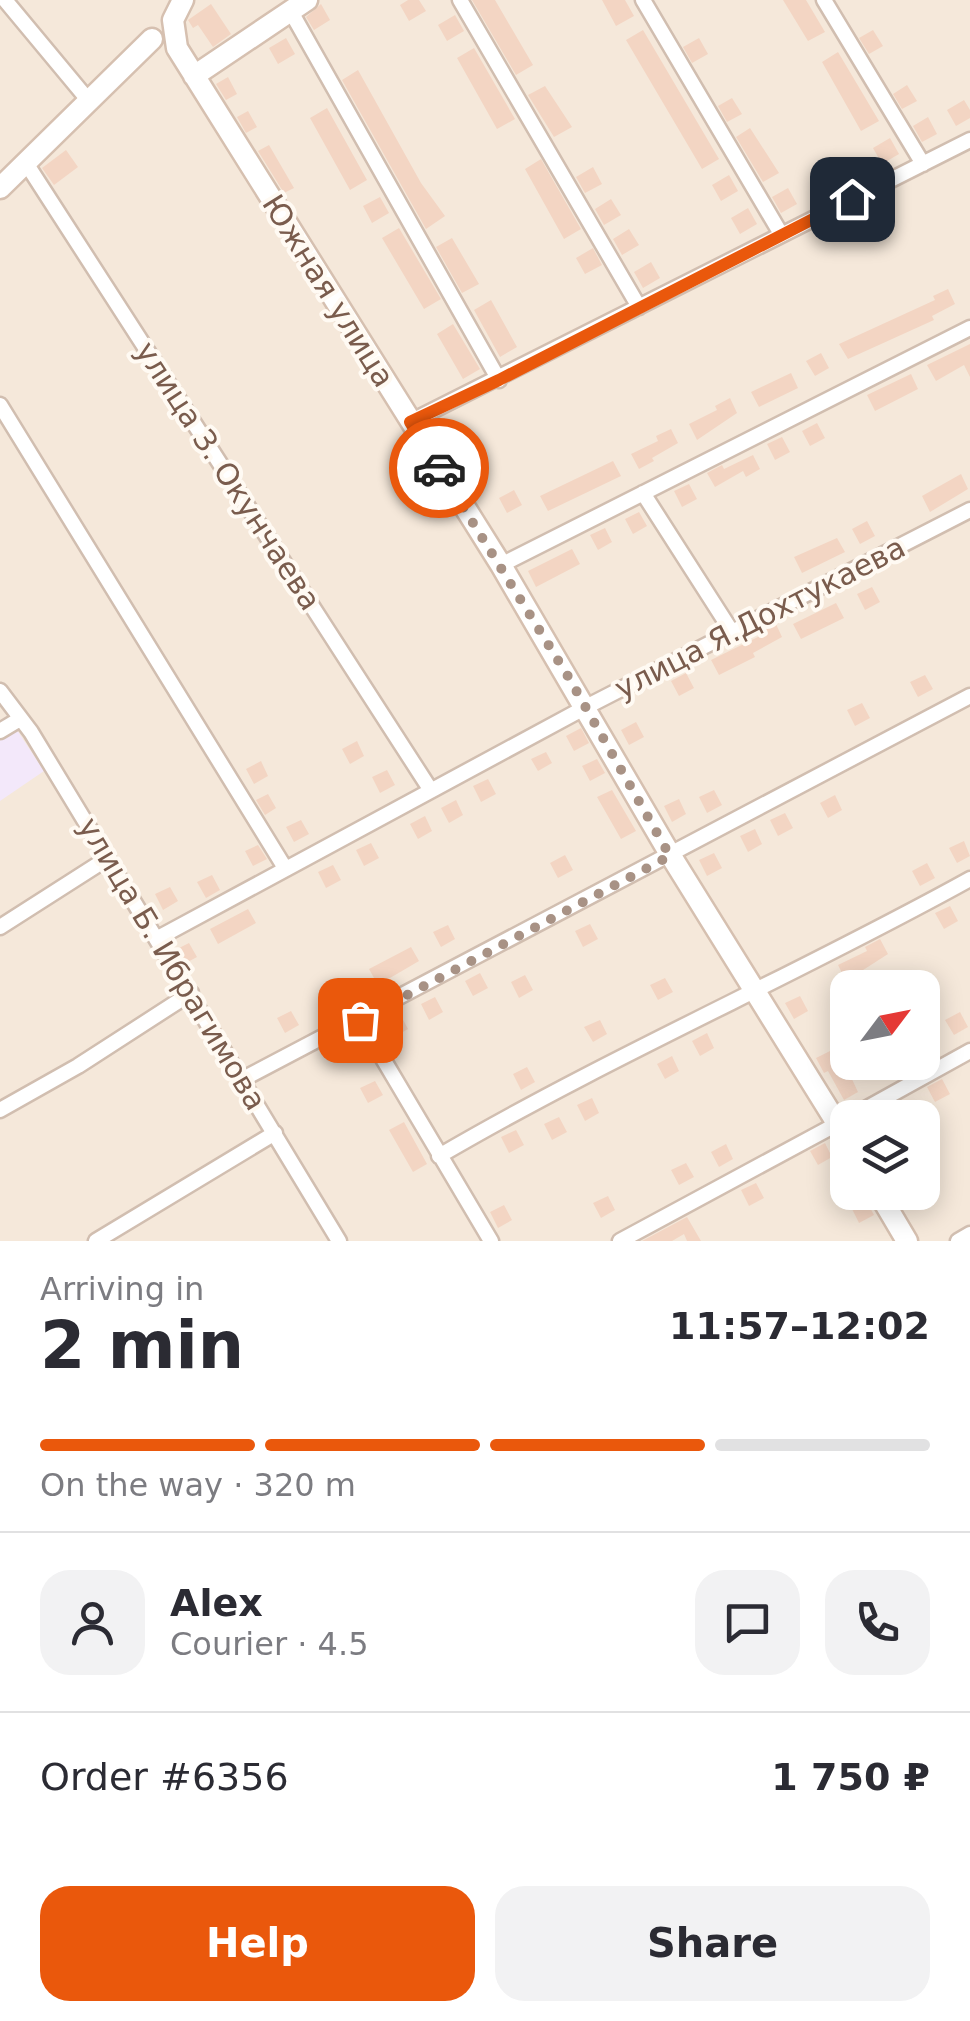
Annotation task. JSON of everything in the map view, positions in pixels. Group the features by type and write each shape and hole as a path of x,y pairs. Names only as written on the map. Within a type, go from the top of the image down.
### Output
{"main road":[{"name":"Южная улица","path":"183,2 174,20 178,48 194,76 501,565 670,856 830,1102"},
{"path":"194,76 298,5"},
{"path":"0,188 152,39"},
{"path":"889,1210 908,1241"}],"street":[{"path":"5,0 89,100"},
{"path":"460,0 639,307"},
{"path":"643,0 781,234"},
{"path":"824,0 922,164"},
{"path":"152,39 183,2"},
{"path":"298,5 499,380"},
{"path":"410,422 970,140"},
{"name":"улица З. Окунчаева","path":"26,163 430,789"},
{"path":"501,565 970,328"},
{"path":"0,405 285,868"},
{"path":"643,493 732,632"},
{"name":"улица Я.Дохтукаева","path":"158,938 430,789 970,510"},
{"name":"улица Б. Ибрагимова","path":"0,690 158,938 340,1241"},
{"path":"243,1079 970,696"},
{"path":"0,732 20,719"},
{"path":"0,927 108,858"},
{"path":"439,1156 602,1067 970,879"},
{"path":"0,1110 191,994"},
{"path":"360,1020 491,1241"},
{"path":"887,1100 970,1051"},
{"path":"620,1241 830,1133"},
{"path":"96,1241 276,1134"},
{"path":"958,1241 970,1234"}],"shaded area":[{"path":"0,0 970,0 970,1241 0,1241"},
{"path":"17,730 44,771 0,801 0,740"}],"building":[{"path":"419,0 426,11 409,21 400,5"},
{"path":"472,0 495,0 533,65 516,75"},
{"path":"602,0 625,0 634,16 616,26"},
{"path":"783,0 806,0 825,32 808,41"},
{"path":"211,4 231,34 213,47 198,25 193,28 188,20"},
{"path":"321,4 330,20 314,30 306,17"},
{"path":"455,15 464,31 447,41 438,25"},
{"path":"643,30 719,159 702,169 626,40"},
{"path":"873,30 883,46 869,54 859,38"},
{"path":"286,38 295,54 278,64 269,48"},
{"path":"699,38 708,54 692,63 683,47"},
{"path":"474,48 515,119 497,129 457,58"},
{"path":"838,52 879,121 861,131 822,62"},
{"path":"358,70 421,183 445,216 426,229 342,80"},
{"path":"228,77 237,94 226,100 216,84"},
{"path":"907,85 917,101 902,109 893,94"},
{"path":"545,86 572,127 554,137 528,95"},
{"path":"732,98 742,114 727,122 718,106"},
{"path":"964,100 970,118 956,126 947,110"},
{"path":"327,108 367,180 350,190 310,118"},
{"path":"248,111 257,127 246,133 237,117"},
{"path":"928,117 937,134 922,142 913,126"},
{"path":"750,128 779,173 763,182 736,137"},
{"path":"890,138 899,154 882,164 873,148"},
{"path":"269,145 294,188 284,193 258,151"},
{"path":"66,150 78,167 54,185 42,168"},
{"path":"541,159 581,229 564,239 525,169"},
{"path":"593,167 602,184 585,193 576,177"},
{"path":"729,175 738,191 721,201 712,185"},
{"path":"788,188 797,204 781,213 772,197"},
{"path":"380,197 389,213 372,223 363,206"},
{"path":"611,199 621,215 604,225 595,209"},
{"path":"748,208 757,224 740,234 731,218"},
{"path":"399,228 441,299 424,309 382,238"},
{"path":"629,229 639,245 622,255 613,239"},
{"path":"452,238 479,284 462,293 436,247"},
{"path":"593,248 602,265 585,274 576,258"},
{"path":"651,262 660,278 643,288 634,272"},
{"path":"948,289 955,304 932,316 934,320 848,359 839,344 935,300 933,296"},
{"path":"491,300 517,347 500,357 474,310"},
{"path":"453,324 480,369 463,379 437,334"},
{"path":"970,344 970,377 964,365 936,381 927,365"},
{"path":"821,353 829,368 815,376 806,361"},
{"path":"791,373 798,388 759,407 751,392"},
{"path":"911,374 918,389 875,411 867,395"},
{"path":"730,398 737,413 697,440 689,424 717,410 715,406"},
{"path":"817,423 825,438 810,446 802,431"},
{"path":"671,429 678,443 639,469 631,454 658,441 656,436"},
{"path":"782,437 790,452 775,460 767,444"},
{"path":"753,455 760,469 746,477 743,471 715,487 707,473"},
{"path":"613,461 621,476 548,511 540,496"},
{"path":"961,474 968,489 930,512 922,496"},
{"path":"689,484 697,499 682,507 674,491"},
{"path":"514,490 522,505 507,513 499,498"},
{"path":"639,512 647,526 633,534 625,519"},
{"path":"867,521 875,536 860,544 852,529"},
{"path":"605,528 612,542 598,550 590,535"},
{"path":"837,538 845,552 802,573 794,557"},
{"path":"572,549 580,564 536,587 528,571"},
{"path":"872,587 880,602 865,610 857,594"},
{"path":"836,603 844,618 801,639 793,624"},
{"path":"775,622 782,637 753,653 755,657 719,675 711,660 762,635 760,630"},
{"path":"686,673 694,688 679,696 671,681"},
{"path":"925,675 933,689 918,697 910,682"},
{"path":"862,703 870,718 855,726 847,710"},
{"path":"636,722 644,737 629,745 621,730"},
{"path":"581,728 589,743 574,751 566,736"},
{"path":"357,741 364,756 350,764 342,749"},
{"path":"546,752 552,763 538,771 531,759"},
{"path":"597,759 605,773 590,781 582,766"},
{"path":"261,761 268,776 254,784 246,769"},
{"path":"387,770 395,785 380,793 372,777"},
{"path":"488,779 496,794 481,802 473,786"},
{"path":"612,790 636,831 621,839 597,797"},
{"path":"714,790 722,805 707,813 699,797"},
{"path":"268,794 276,808 265,815 256,800"},
{"path":"835,795 842,810 828,818 820,803"},
{"path":"679,799 686,814 672,822 664,806"},
{"path":"456,800 463,815 449,823 441,808"},
{"path":"785,813 793,828 778,836 770,820"},
{"path":"425,816 432,831 418,839 410,824"},
{"path":"301,820 309,834 294,842 286,827"},
{"path":"755,829 762,844 748,852 740,836"},
{"path":"964,841 970,856 957,863 949,848"},
{"path":"371,843 379,858 364,866 356,850"},
{"path":"258,845 267,859 253,866 245,851"},
{"path":"714,853 722,868 707,876 699,860"},
{"path":"565,855 573,870 558,878 550,863"},
{"path":"927,863 935,878 920,886 912,871"},
{"path":"333,865 341,880 326,888 318,872"},
{"path":"212,875 220,890 206,898 197,882"},
{"path":"170,887 178,901 163,910 155,894"},
{"path":"950,906 958,921 944,929 935,913"},
{"path":"248,909 256,923 218,944 210,929"},
{"path":"590,924 598,939 583,947 575,931"},
{"path":"448,925 455,939 441,947 433,932"},
{"path":"880,939 888,954 863,970 840,970 838,965 867,951 865,947"},
{"path":"189,943 197,957 184,964 175,950"},
{"path":"411,947 419,961 378,985 369,969"},
{"path":"480,973 488,988 473,996 465,981"},
{"path":"525,975 533,990 519,998 511,982"},
{"path":"665,978 673,992 658,1000 650,985"},
{"path":"335,987 343,1001 329,1009 320,994"},
{"path":"800,996 808,1011 794,1019 785,1003"},
{"path":"435,997 443,1012 429,1020 421,1004"},
{"path":"291,1011 299,1025 285,1033 277,1018"},
{"path":"960,1012 968,1027 954,1035 945,1020"},
{"path":"400,1014 408,1029 394,1037 385,1022"},
{"path":"600,1020 607,1034 593,1042 584,1027"},
{"path":"707,1033 714,1048 700,1056 692,1041"},
{"path":"830,1051 830,1075 824,1073 816,1058"},
{"path":"672,1056 679,1071 665,1079 657,1064"},
{"path":"527,1067 535,1082 521,1090 513,1074"},
{"path":"942,1079 950,1094 934,1100 927,1087"},
{"path":"833,1080 852,1080 858,1092 844,1100"},
{"path":"375,1081 383,1095 368,1103 360,1088"},
{"path":"592,1098 599,1113 585,1121 577,1105"},
{"path":"559,1117 567,1132 552,1140 544,1124"},
{"path":"404,1122 427,1164 413,1172 389,1130"},
{"path":"516,1130 524,1145 509,1153 501,1137"},
{"path":"825,1143 830,1158 818,1165 810,1151"},
{"path":"726,1144 733,1159 719,1167 711,1152"},
{"path":"686,1163 694,1177 679,1185 671,1170"},
{"path":"756,1183 764,1198 749,1206 741,1190"},
{"path":"608,1196 615,1210 601,1218 593,1203"},
{"path":"504,1205 512,1220 498,1228 490,1212"},
{"path":"852,1210 871,1210 874,1215 859,1223"},
{"path":"687,1217 701,1241 687,1241 684,1234 672,1241 642,1241"}],"way so far":[{"path":"360,1020 670,856 569,678 439,468"}],"route":[{"path":"439,468 410,422 852,199"}]}
